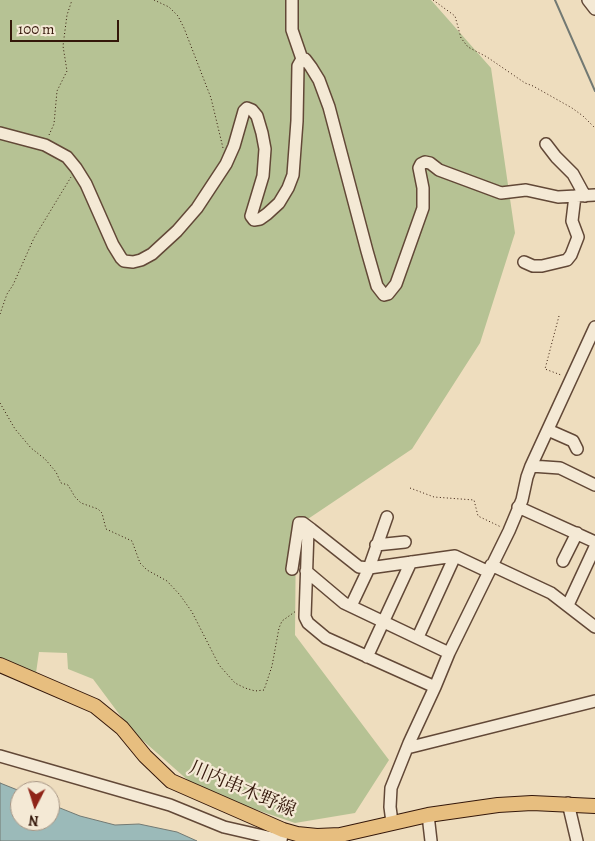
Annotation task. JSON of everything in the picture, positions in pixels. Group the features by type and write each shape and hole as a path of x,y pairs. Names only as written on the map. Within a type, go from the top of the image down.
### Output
{"main road":[{"name":"川内串木野線","path":"0,665 95,706 122,728 145,756 171,780 283,830 317,836 340,835 428,815 498,805 532,802 595,806"}],"street":[{"path":"292,0 292,30 302,59 305,59 311,67 329,107 377,286 384,295 388,294 396,284 423,208 423,188 419,168 421,164 430,163 439,170 500,193 526,190 558,197 585,196"},
{"path":"588,0 595,9"},
{"path":"0,133 45,145 67,157 86,184 113,245 124,261 133,262 152,254 177,231 197,208 226,164 234,146 244,111 247,108 252,110 257,116 265,150 263,176 251,216 254,220 260,219 279,203 293,175 298,121 298,66 302,59"},
{"path":"543,148 556,157 573,174 585,196"},
{"path":"524,262 533,266 542,266 567,260 578,237 572,221 585,196"},
{"path":"392,822 390,807 391,788 407,748 449,653 509,531 531,466 595,327"},
{"path":"548,430 573,441 577,449"},
{"path":"531,466 560,468 595,486"},
{"path":"518,507 595,542"},
{"path":"351,606 369,568 387,517"},
{"path":"292,569 299,524 303,523 358,567 369,568 455,556 551,593 595,627"},
{"path":"311,529 308,530 307,534 305,617 308,623 326,638 435,687"},
{"path":"564,561 577,534"},
{"path":"376,545 405,542"},
{"path":"568,605 595,547"},
{"path":"418,637 455,556"},
{"path":"367,657 411,562"},
{"path":"306,571 344,603 449,653"},
{"path":"407,748 595,701"},
{"path":"0,756 170,805 224,827 281,840 283,830"},
{"path":"568,804 577,841"},
{"path":"428,815 430,841"}],"path":[{"path":"45,145 54,124 57,91 67,71 63,46 67,14 72,0"},
{"path":"154,0 169,6 178,16 184,28 212,98 226,164"},
{"path":"433,0 455,16 461,38 468,47 487,57 525,84 533,86 572,108 595,128"},
{"path":"0,314 7,294 34,238 76,168"},
{"path":"559,316 545,370 571,378"},
{"path":"0,403 15,429 45,459 56,472 61,483 68,485 81,503 102,513 106,529 132,541 140,563 147,570 167,581 180,594 192,612 219,666 235,683 245,688 264,690 272,666 282,621 305,606"},
{"path":"410,488 434,498 474,500 478,516 509,531"}],"green space":[{"path":"0,0 431,0 491,68 515,233 480,343 412,449 296,527 295,635 389,760 355,813 295,823 199,790 131,730 93,679 68,669 67,653 39,652 36,673 0,658"}],"water":[{"path":"0,783 10,787 10,831 60,831 60,808 80,816 115,825 139,824 177,832 197,841 0,841"}],"waterway":[{"path":"555,0 595,91"}]}
